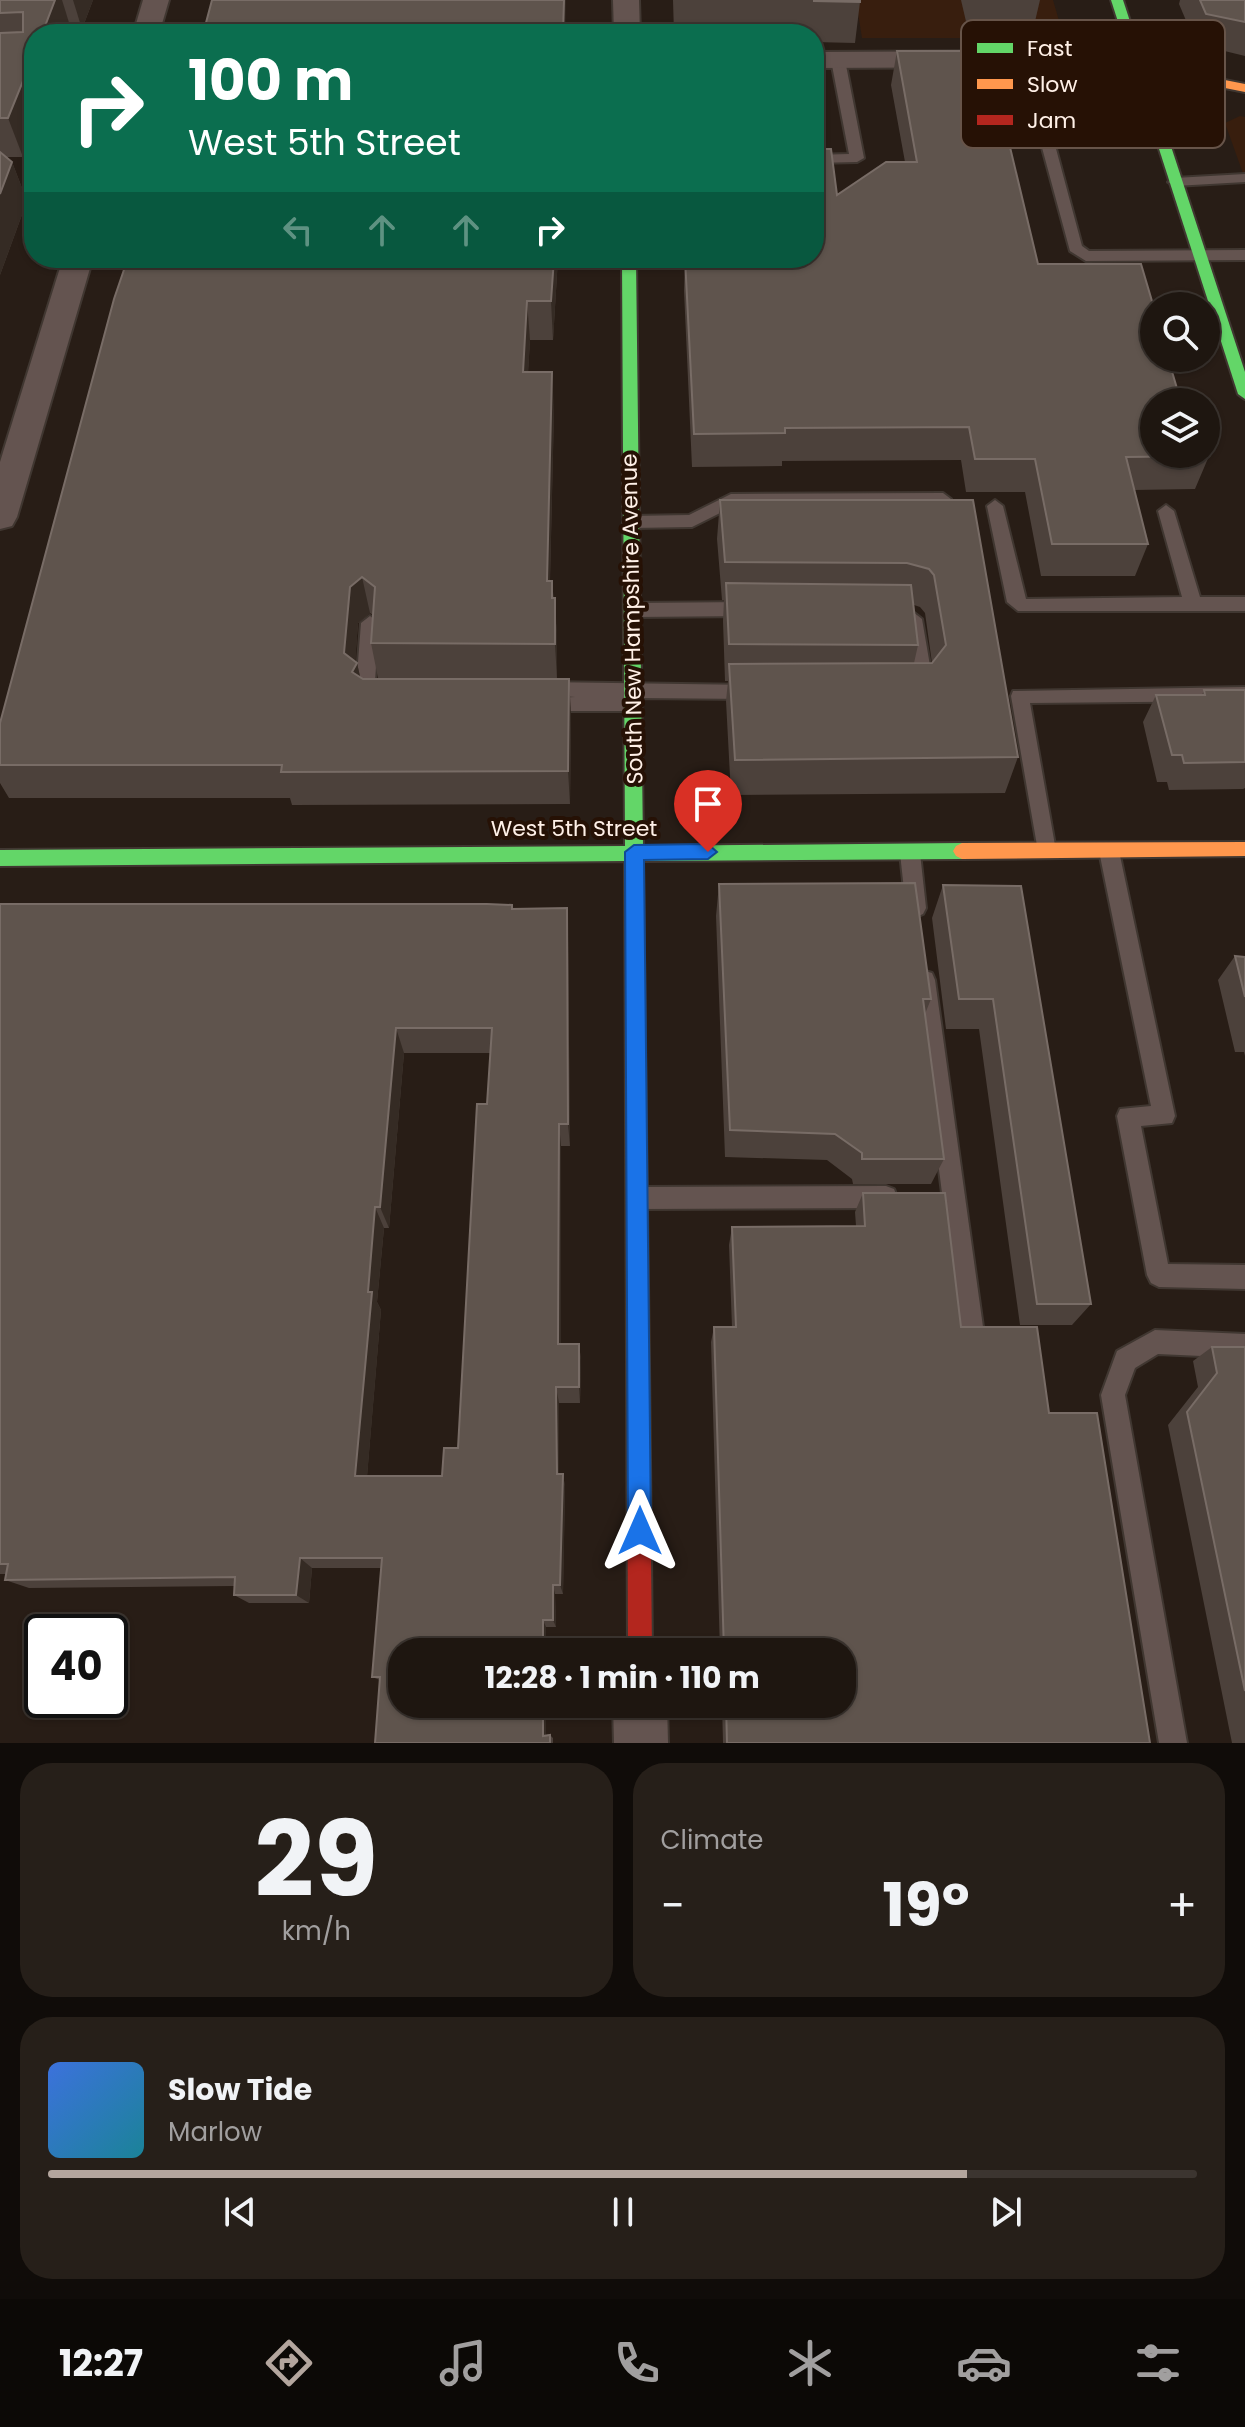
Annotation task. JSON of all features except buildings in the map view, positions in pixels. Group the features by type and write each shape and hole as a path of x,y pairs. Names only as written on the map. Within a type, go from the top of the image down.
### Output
{"street":[{"path":"149,24 156,0"},
{"path":"626,0 627,24"},
{"path":"1117,0 1124,20"},
{"path":"826,60 961,59"},
{"path":"1225,84 1245,88"},
{"path":"1164,148 1245,394"},
{"path":"0,517 75,268"},
{"name":"South New Hampshire Avenue","path":"629,268 640,1638"},
{"name":"West 5th Street","path":"0,858 1245,849"},
{"path":"640,1718 641,1743"}],"lane":[{"path":"824,159 857,158 826,60"},
{"path":"1049,148 1075,248 1086,256 1245,255"},
{"path":"1175,182 1245,178"},
{"path":"632,522 692,521 731,500 943,499"},
{"path":"995,506 1016,602 1024,606 1245,604"},
{"path":"1166,511 1193,604"},
{"path":"633,610 763,610"},
{"path":"898,611 913,615 924,683 914,692 898,692"},
{"path":"370,623 365,688 405,696 371,704"},
{"path":"530,696 771,692"},
{"path":"1046,851 1020,696 1245,694"},
{"path":"1109,851 1164,1116 1128,1116 1159,1275 1245,1277"},
{"path":"910,853 919,934"},
{"path":"923,965 945,1198 971,1327"},
{"path":"638,1198 906,1197"},
{"path":"1173,1743 1113,1395 1126,1360 1155,1342 1245,1346"}],"shaded area":[{"path":"856,0 1053,0 1059,20 961,20 961,38 862,38"},
{"path":"1245,117 1245,179 1225,123"}],"traffic: fast":[{"path":"1117,0 1123,20"},
{"path":"1165,148 1245,394"},
{"path":"629,268 636,1124"},
{"path":"0,858 962,851"}],"traffic: slow":[{"path":"1225,84 1245,88"},
{"path":"962,851 1245,849"},
{"path":"636,1124 638,1364"}],"traffic: jam":[{"path":"638,1364 640,1638"}],"route":[{"path":"640,1531 634,852 708,852"}]}
